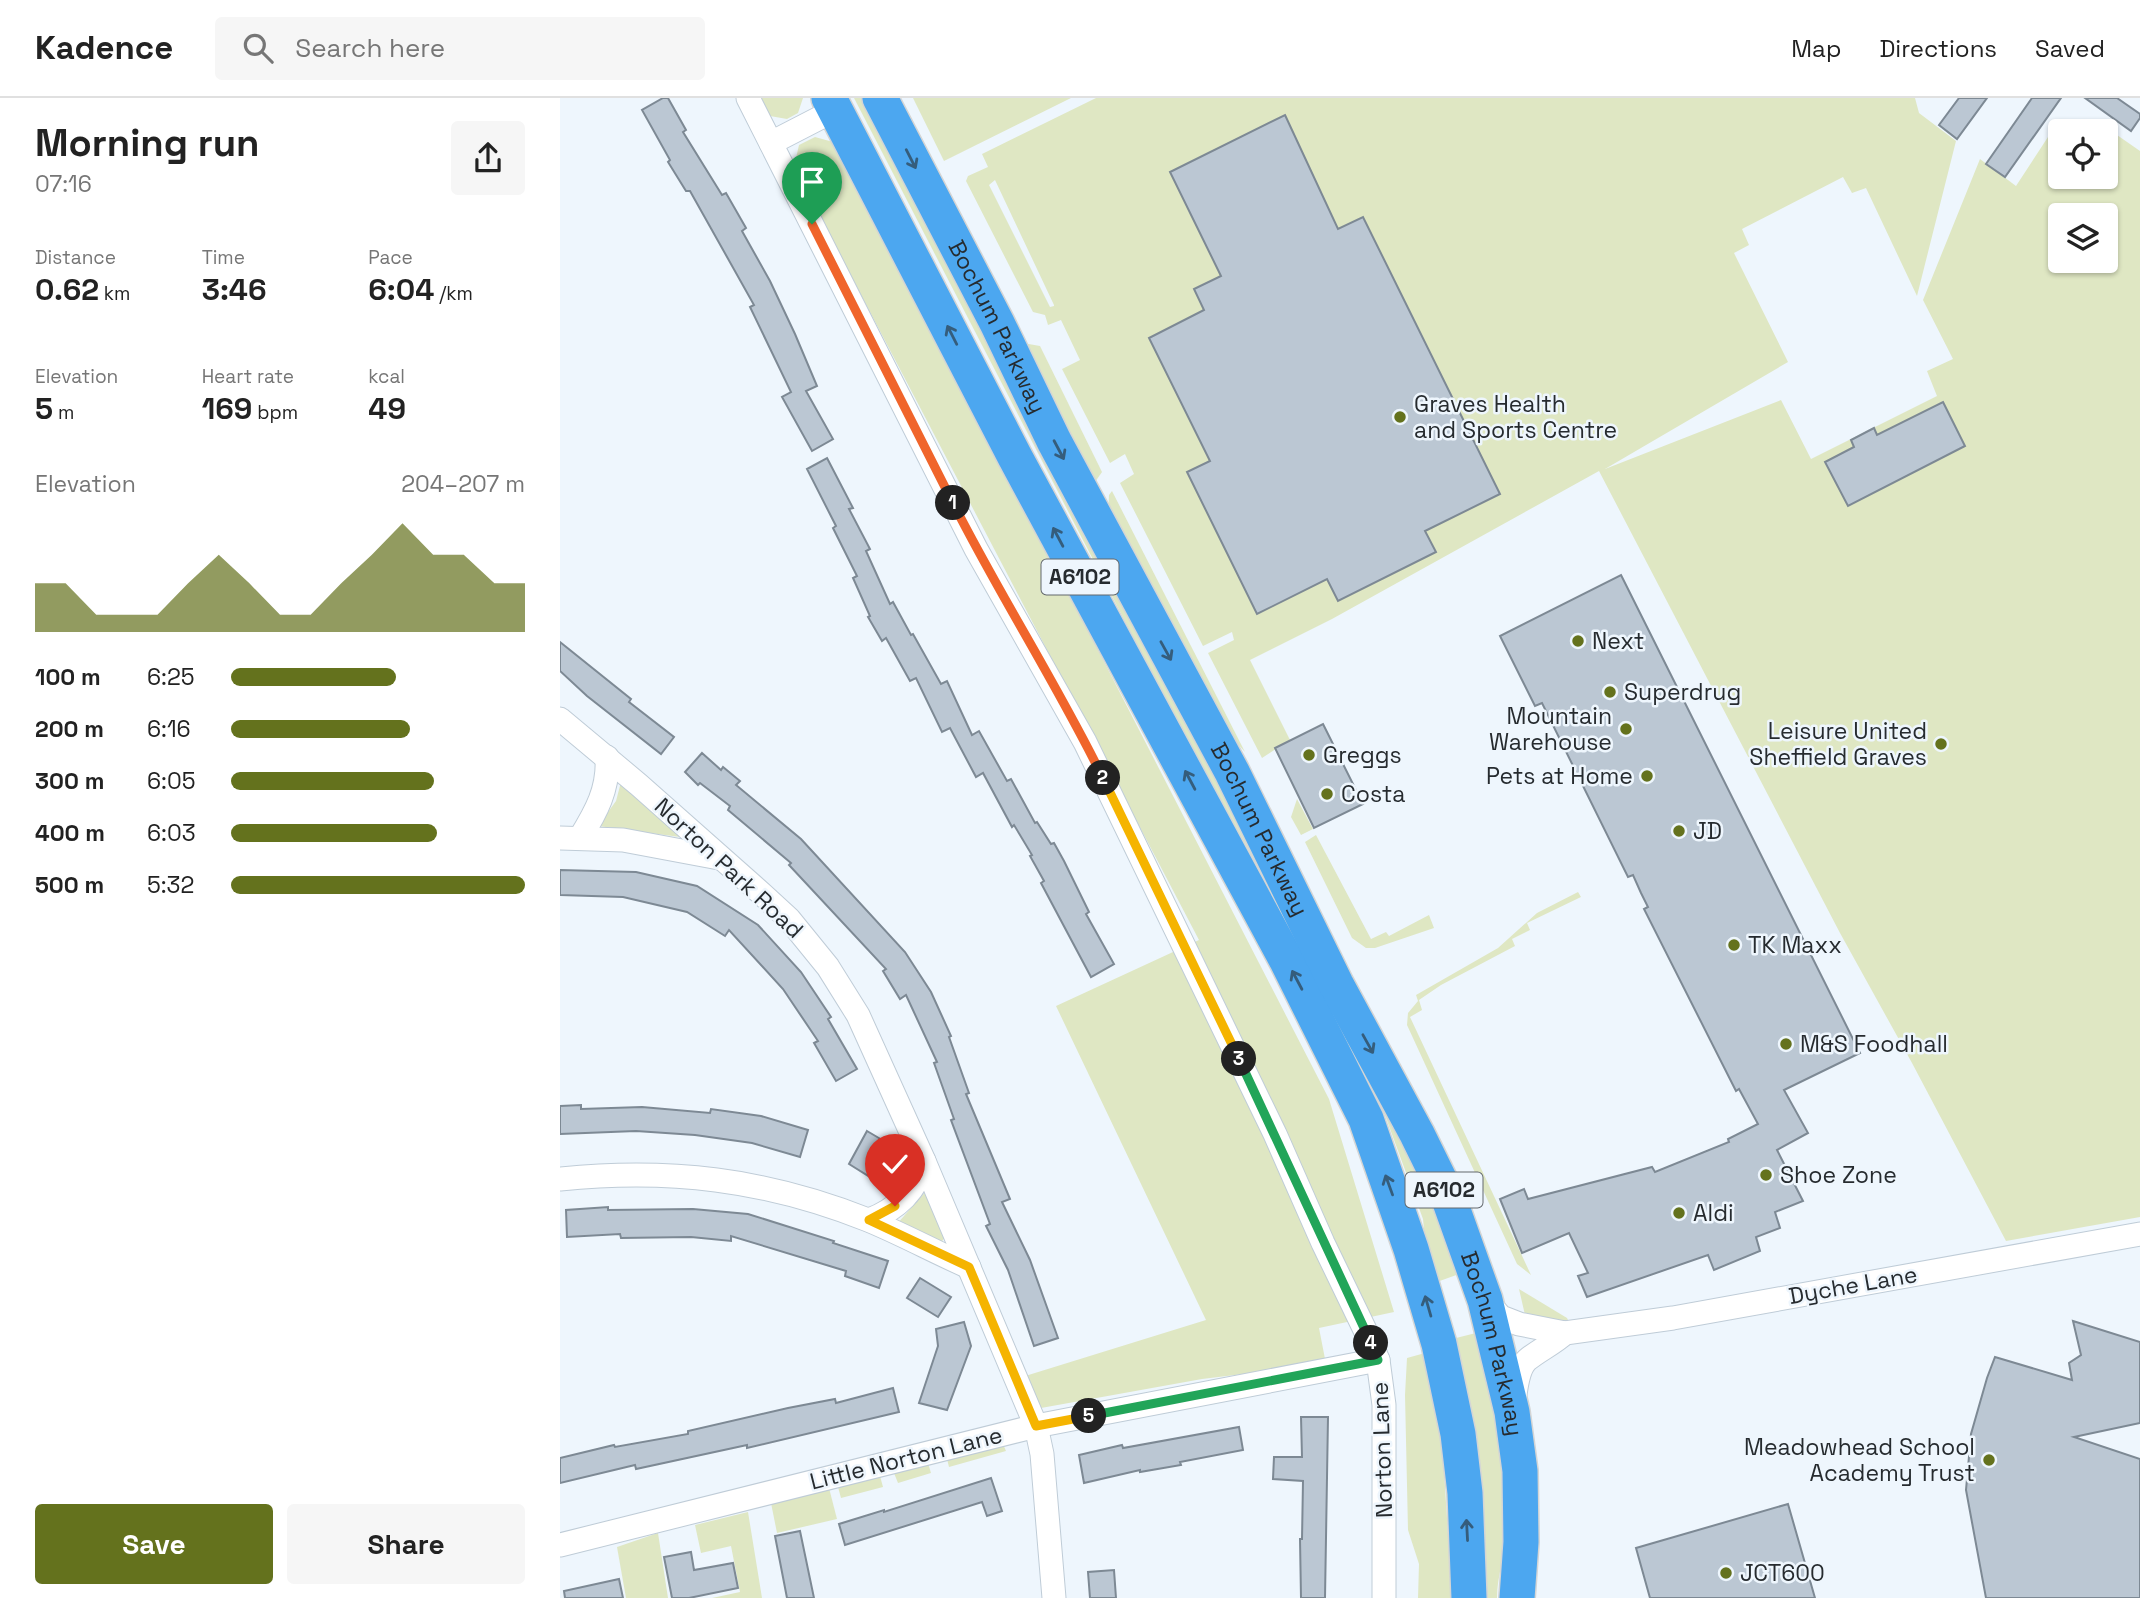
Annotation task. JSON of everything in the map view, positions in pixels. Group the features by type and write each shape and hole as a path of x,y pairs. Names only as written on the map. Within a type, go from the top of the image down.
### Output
{"highway":[{"name":"Bochum Parkway","path":"880,98 1067,465 1232,772 1351,1012 1449,1199 1485,1300 1512,1412 1520,1471 1521,1542 1517,1598"},
{"name":"Bochum Parkway","path":"832,104 1015,457 1287,961 1366,1119 1411,1249 1438,1343 1458,1434 1464,1481 1469,1598"}],"street":[{"name":"Norton Lane","path":"748,98 976,549 1085,741 1275,1134 1378,1360 1384,1405 1384,1598"},
{"path":"771,143 832,104"},
{"name":"Norton Park Road","path":"560,719 607,757 789,919 828,967 858,1015 924,1161 1036,1426 1042,1454 1054,1598"},
{"path":"570,838 600,802 607,780 607,757"},
{"path":"570,838 623,840 722,859"},
{"path":"869,1220 905,1198 918,1179 924,1161"},
{"path":"560,1179 645,1173 707,1178 764,1187 869,1220 969,1267"},
{"name":"Dyche Lane","path":"1485,1300 1501,1317 1564,1334 1673,1318 2140,1234"},
{"name":"Dyche Lane","path":"1512,1412 1519,1375 1526,1361 1564,1334"},
{"name":"Little Norton Lane","path":"560,1545 1036,1426 1378,1360"}],"green space":[{"path":"758,98 803,98 798,113 787,119 770,116"},
{"path":"854,98 868,98 1327,982 1315,988"},
{"path":"913,98 1071,98 944,161"},
{"path":"1096,98 1915,98 1919,113 1956,141 1917,296 1866,188 1852,193 1843,177 1742,229 1749,245 1734,253 1788,362 1605,469 1781,400 1811,459 1937,396 1927,371 1953,359 1923,300 1980,159 2016,186 2048,137 2048,189 2118,189 2118,136 2140,151 2140,1217 2006,1241 1840,933 1599,471 1332,619 1250,660 1290,740 1262,758 1208,653 1234,640 1232,632 1203,646 1120,483 1134,474 1125,454 1110,463 1062,369 1080,360 1061,320 1048,325 1045,315 1033,312 966,181 968,176 988,167 982,154","holes":["995,180 1054,305 1050,307 989,185"]},
{"path":"815,137 833,142 851,170 1329,1099 1394,1312 1319,1328 1326,1364 1202,1379 1041,1408 1022,1377 1206,1320 1056,1006 1199,940 794,167 799,145"},
{"path":"1023,343 1040,346 1102,472 1095,482"},
{"path":"1112,491 1245,752 1216,720 1108,516 1109,495"},
{"path":"621,782 680,837 598,826 616,801"},
{"path":"1297,799 1313,829 1301,835 1291,817"},
{"path":"1316,835 1371,939 1386,932 1389,936 1429,915 1434,928 1375,948 1366,948 1352,938 1305,842"},
{"path":"1578,892 1581,897 1527,923 1530,930 1512,939 1515,946 1441,985 1419,1000 1422,1010 1410,1017 1531,1275 1517,1264 1407,1025 1408,1013 1418,1001 1416,995 1498,948 1537,913"},
{"path":"1341,1019 1407,1137 1462,1273 1434,1283 1427,1260 1423,1219 1386,1118"},
{"path":"928,1189 948,1233 940,1244 896,1225"},
{"path":"1519,1289 1567,1318 1569,1322 1525,1315"},
{"path":"1480,1332 1499,1433 1505,1483 1506,1534 1497,1598 1479,1598 1448,1340"},
{"path":"1425,1353 1441,1423 1452,1598 1418,1598 1419,1564 1408,1530 1405,1395 1407,1358"},
{"path":"1003,1444 1006,1451 949,1467 947,1459"},
{"path":"928,1463 931,1473 898,1483 894,1473"},
{"path":"880,1476 883,1487 841,1498 838,1487"},
{"path":"829,1488 837,1519 777,1533 771,1503"},
{"path":"748,1512 762,1598 712,1598 740,1592 731,1546 701,1553 695,1525"},
{"path":"658,1533 668,1598 626,1598 617,1547"}],"building":[{"path":"668,98 686,130 683,132 722,195 726,193 746,228 742,231 770,281 817,386 806,391 833,439 812,451 782,397 791,392 750,307 754,305 690,191 686,191 668,162 670,160 642,110"},
{"path":"1959,98 1987,98 1957,139 1939,125"},
{"path":"2032,98 2061,98 2005,177 1986,164"},
{"path":"2085,98 2117,98 2140,114 2131,131 2118,119"},
{"path":"1285,115 1338,229 1363,217 1500,494 1425,531 1436,552 1338,601 1327,579 1257,614 1187,472 1210,461 1149,338 1204,310 1194,289 1221,276 1170,172"},
{"path":"1943,402 1965,446 1848,506 1825,462 1854,447 1851,440 1874,428 1877,435"},
{"path":"827,458 853,508 849,509 870,549 866,551 890,604 893,602 941,684 947,681 972,735 979,731 1007,781 1011,779 1035,823 1037,822 1051,844 1054,843 1064,861 1089,912 1086,914 1114,964 1091,977 1041,883 1044,881 1030,856 1032,855 1014,825 1012,827 983,773 976,777 950,728 942,732 916,678 910,681 886,638 882,641 868,617 870,616 853,578 857,576 833,528 836,526 807,469"},
{"path":"1621,575 1860,1053 1784,1090 1808,1133 1777,1150 1803,1201 1775,1212 1780,1228 1756,1237 1760,1251 1714,1270 1708,1255 1587,1297 1578,1276 1588,1273 1569,1233 1522,1253 1500,1199 1524,1189 1528,1199 1652,1167 1655,1172 1729,1142 1728,1139 1758,1124 1739,1089 1736,1091 1644,909 1648,907 1633,875 1628,877 1542,703 1535,706 1500,636"},
{"path":"560,642 674,737 661,754 587,696 560,671"},
{"path":"1323,724 1363,804 1314,828 1275,748"},
{"path":"702,753 721,770 723,767 740,781 736,785 801,839 905,952 931,992 951,1036 949,1037 969,1093 966,1094 1010,1199 1002,1202 1030,1260 1058,1338 1034,1346 1008,1270 986,1226 990,1224 951,1120 954,1119 934,1063 937,1062 906,995 900,999 883,971 886,969 789,865 791,863 728,810 730,806 700,783 698,785 685,772"},
{"path":"560,870 636,872 697,886 758,925 801,972 831,1017 828,1019 857,1069 836,1081 814,1043 818,1041 783,989 729,930 725,936 687,912 623,897 560,895"},
{"path":"581,1105 581,1109 642,1107 710,1113 711,1109 761,1116 808,1130 800,1157 752,1143 695,1135 636,1131 560,1134 560,1106"},
{"path":"867,1131 889,1144 870,1177 849,1164"},
{"path":"608,1207 608,1210 693,1209 748,1214 888,1261 879,1288 845,1276 846,1271 731,1236 731,1241 691,1237 621,1238 620,1234 567,1237 566,1210"},
{"path":"920,1278 951,1297 938,1317 907,1298"},
{"path":"2073,1321 2140,1342 2140,1423 2074,1437 2140,1459 2140,1598 1986,1598 1966,1490 1971,1434 1987,1378 1995,1357 2072,1380 2069,1363 2081,1355"},
{"path":"964,1322 971,1346 947,1410 919,1403 938,1346 936,1329"},
{"path":"893,1388 899,1412 747,1448 747,1445 636,1469 635,1465 560,1483 560,1458 614,1445 615,1447 688,1434 688,1431 788,1408 835,1399 836,1403"},
{"path":"1301,1417 1328,1417 1325,1598 1301,1598 1303,1481 1273,1479 1274,1457 1302,1457"},
{"path":"1239,1427 1243,1450 1084,1483 1079,1455 1122,1445 1123,1448"},
{"path":"991,1478 1002,1511 987,1516 982,1502 845,1545 839,1524"},
{"name":"JCT600","path":"1788,1504 1815,1598 1650,1598 1636,1548"},
{"path":"800,1531 814,1598 787,1598 775,1536"},
{"path":"691,1552 694,1570 733,1563 738,1588 689,1598 672,1598 664,1557"},
{"path":"1114,1570 1116,1598 1090,1598 1088,1572"},
{"path":"619,1579 623,1598 565,1598 564,1591"}],"place":[{"name":"Graves Health and Sports Centre","path":"1400,417"},
{"name":"Next","path":"1578,641"},
{"name":"Superdrug","path":"1610,692"},
{"name":"Mountain Warehouse","path":"1626,729"},
{"name":"Leisure United Sheffield Graves","path":"1941,744"},
{"name":"Greggs","path":"1309,755"},
{"name":"Pets at Home","path":"1647,776"},
{"name":"Costa","path":"1327,794"},
{"name":"JD","path":"1679,831"},
{"name":"TK Maxx","path":"1734,945"},
{"name":"M&S Foodhall","path":"1786,1044"},
{"name":"Shoe Zone","path":"1766,1175"},
{"name":"Aldi","path":"1679,1213"},
{"name":"Meadowhead School Academy Trust","path":"1989,1460"},
{"name":"JCT600","path":"1726,1573"}],"route":[{"path":"812,224 976,549 1085,741 1275,1134 1378,1360 1036,1426 969,1267 869,1220 895,1206"}]}
